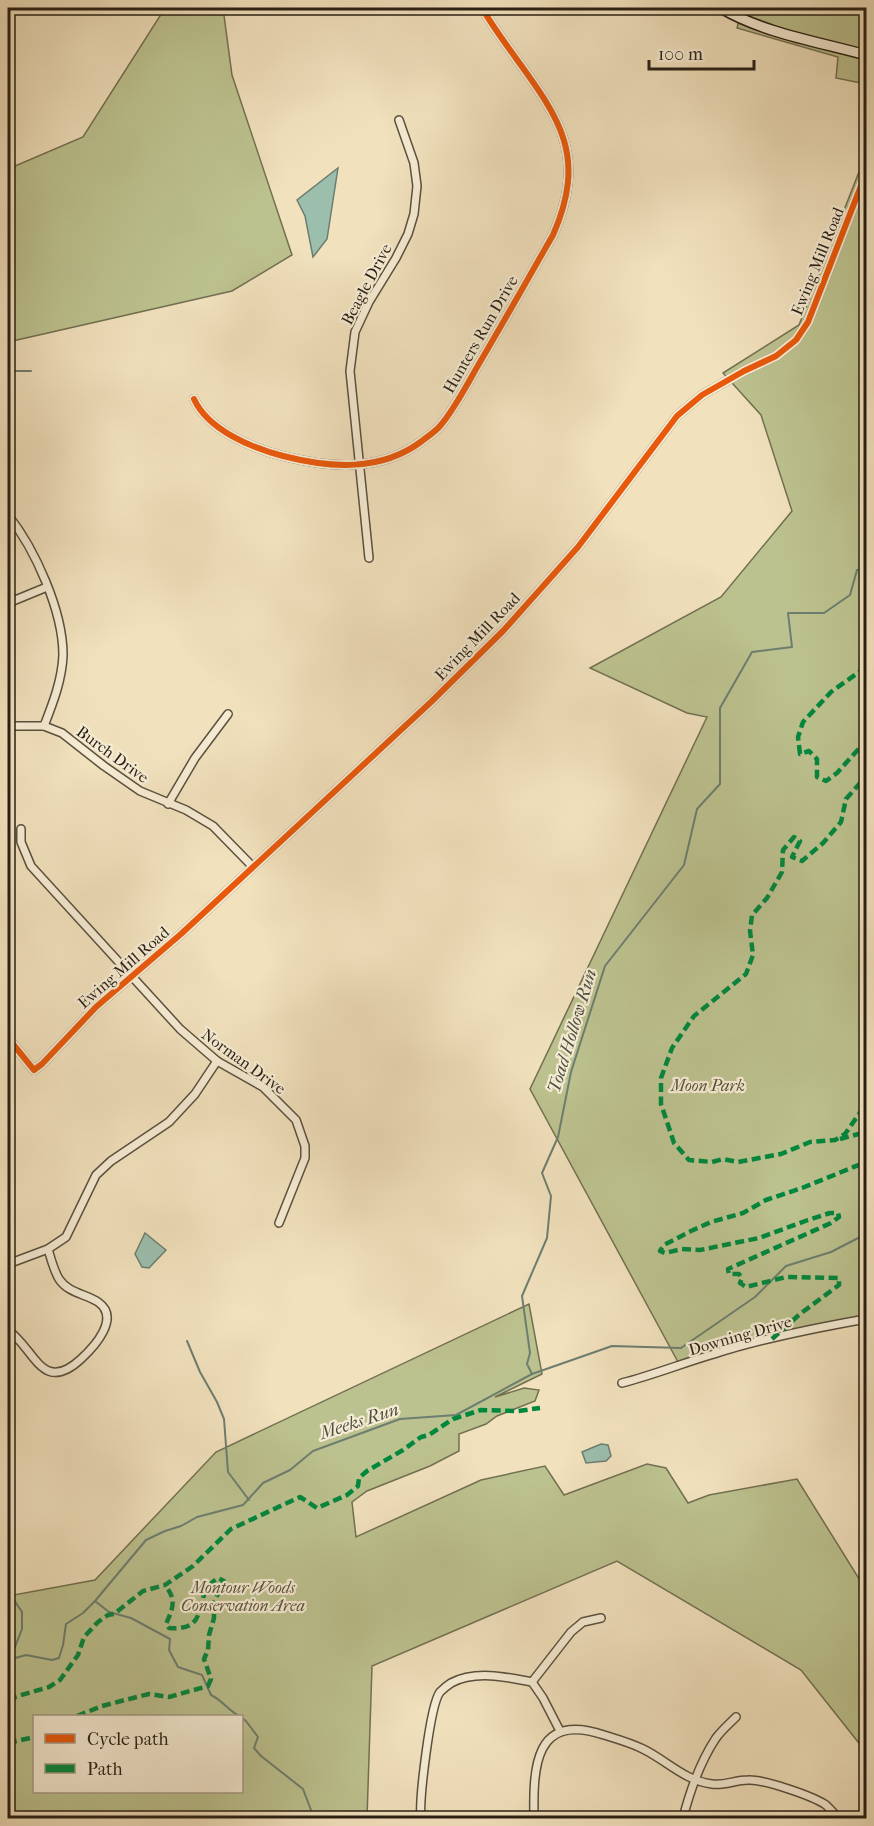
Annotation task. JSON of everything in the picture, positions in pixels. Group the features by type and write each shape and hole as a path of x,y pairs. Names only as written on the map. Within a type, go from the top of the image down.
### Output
{"main road":[{"path":"721,8 737,18 757,25 867,55"}],"street":[{"name":"Hunters Run Drive","path":"194,399 197,405 224,432 243,442 267,452 302,461 332,465 372,464 392,458 416,445 439,428 553,235 562,215 570,173 565,139 547,101 482,8"},
{"name":"Beagle Drive","path":"369,558 350,371 355,332 369,302 408,234 414,214 417,186 414,163 399,120"},
{"name":"Ewing Mill Road","path":"8,1038 34,1070 96,1007 431,702 503,631 578,547 677,416 702,395 776,356 796,340 808,322 867,173"},
{"path":"8,515 23,539 47,587 56,611 63,656 56,695 44,726"},
{"path":"8,603 47,587"},
{"path":"168,804 195,758 228,714"},
{"name":"Burch Drive","path":"8,726 44,726 70,739 140,791 186,810 213,826 252,867"},
{"name":"Norman Drive","path":"21,829 21,842 30,866 180,1029 218,1061 263,1087 296,1120 305,1146 305,1158 279,1223"},
{"path":"8,1264 48,1249 66,1237 96,1175 111,1161 169,1122 195,1094 218,1061"},
{"path":"8,1330 38,1364 46,1371 54,1373 69,1370 102,1335 108,1318 105,1310 99,1303 69,1289 59,1280 48,1249"},
{"name":"Downing Drive","path":"622,1383 682,1366 714,1354 811,1329 867,1319"},
{"path":"532,1682 571,1632 583,1622 601,1618"},
{"path":"421,1818 427,1743 439,1693 449,1684 463,1678 498,1676 532,1682 560,1731"},
{"path":"683,1818 695,1780 717,1737 736,1717"},
{"path":"534,1818 536,1773 540,1753 547,1740 560,1731 578,1728 616,1738 643,1749 695,1780 712,1785 747,1779 765,1782 825,1805 838,1818"}],"green space":[{"path":"165,8 223,8 232,75 292,255 232,291 8,342 8,169 83,137"},
{"path":"742,8 866,8 866,84 836,78 838,57 737,28"},
{"name":"Moon Park","path":"866,154 866,1321 678,1362 530,1089 707,717 687,713 590,668 721,597 792,511 761,415 723,373 799,325"},
{"name":"Montour Woods Conservation Area","path":"529,1304 542,1374 495,1397 524,1388 539,1390 535,1401 459,1434 459,1451 430,1466 367,1491 352,1502 356,1537 481,1480 545,1466 564,1495 647,1464 666,1468 688,1503 709,1495 797,1479 866,1590 866,1752 801,1670 617,1561 372,1666 367,1818 8,1818 8,1596 95,1580 216,1452"}],"shaded area":[{"path":"338,168 327,239 313,257 305,216 297,200"},
{"path":"145,1233 166,1250 149,1268 142,1267 135,1254"},
{"path":"601,1444 608,1445 611,1456 606,1461 586,1463 582,1452"}],"waterway":[{"path":"8,371 31,371"},
{"name":"Toad Hollow Run","path":"532,1374 527,1364 530,1353 522,1296 547,1238 551,1196 542,1173 558,1137 571,1072 605,966 684,865 697,809 720,784 720,708 752,652 792,647 788,613 824,613 850,595 857,570 866,569"},
{"name":"Meeks Run","path":"8,1660 26,1655 52,1660 59,1658 66,1624 83,1613 95,1601 146,1540 197,1517 243,1505 263,1483 290,1470 313,1451 400,1419 456,1415 532,1374 612,1346 681,1348 755,1297 786,1266 831,1252 866,1234"},
{"path":"187,1341 224,1419 228,1472 249,1500"},
{"path":"8,1591 22,1612 22,1629 10,1660"},
{"path":"95,1601 109,1612 131,1618 170,1639 169,1650 178,1667 202,1675 211,1695 238,1715"},
{"path":"243,1719 258,1737 254,1748 303,1789 314,1818"}],"marked path":[{"path":"866,667 831,692 803,722 798,737 800,754 809,751 817,759 817,777 826,781 837,773 863,744 866,747"},
{"path":"866,756 861,782 846,799 841,822 823,843 802,861 792,857 800,841 794,837 783,850 782,872 767,898 752,915 750,931 753,955 746,974 694,1016 672,1048 661,1078 661,1104 674,1143 689,1160 712,1162 723,1159 738,1162 781,1154 810,1142 835,1140 845,1134 866,1104"},
{"path":"840,1139 866,1132"},
{"path":"772,1339 800,1314 839,1285 839,1278 786,1277 746,1287 740,1283 742,1278 739,1274 729,1274 728,1269 831,1223 839,1217 838,1213 830,1213 759,1238 700,1250 682,1249 665,1253 660,1251 664,1245 711,1222 743,1213 766,1200 866,1162"},
{"path":"8,1699 49,1687 60,1680 78,1655 84,1637 98,1622 114,1614 143,1591 165,1585 193,1566 231,1529 300,1497 317,1508 347,1495 358,1486 359,1478 367,1471 453,1419 481,1410 518,1411 540,1408"},
{"path":"80,1715 102,1706 149,1694 169,1697 208,1686 211,1679 204,1659 214,1618 214,1602 224,1581 218,1578 209,1585 197,1618 192,1624 169,1628 166,1624 173,1604 165,1585"},
{"path":"8,1743 33,1737"}],"cycle path":[{"path":"194,399 209,420 245,443 283,456 337,465 372,463 390,458 422,441 446,418 463,393 553,235 563,206 568,181 568,158 563,136 554,115 482,8"},
{"path":"8,1038 34,1070 42,1064 96,1007 181,934 431,702 503,631 578,547 677,416 702,395 776,356 796,340 808,322 866,173"}]}
